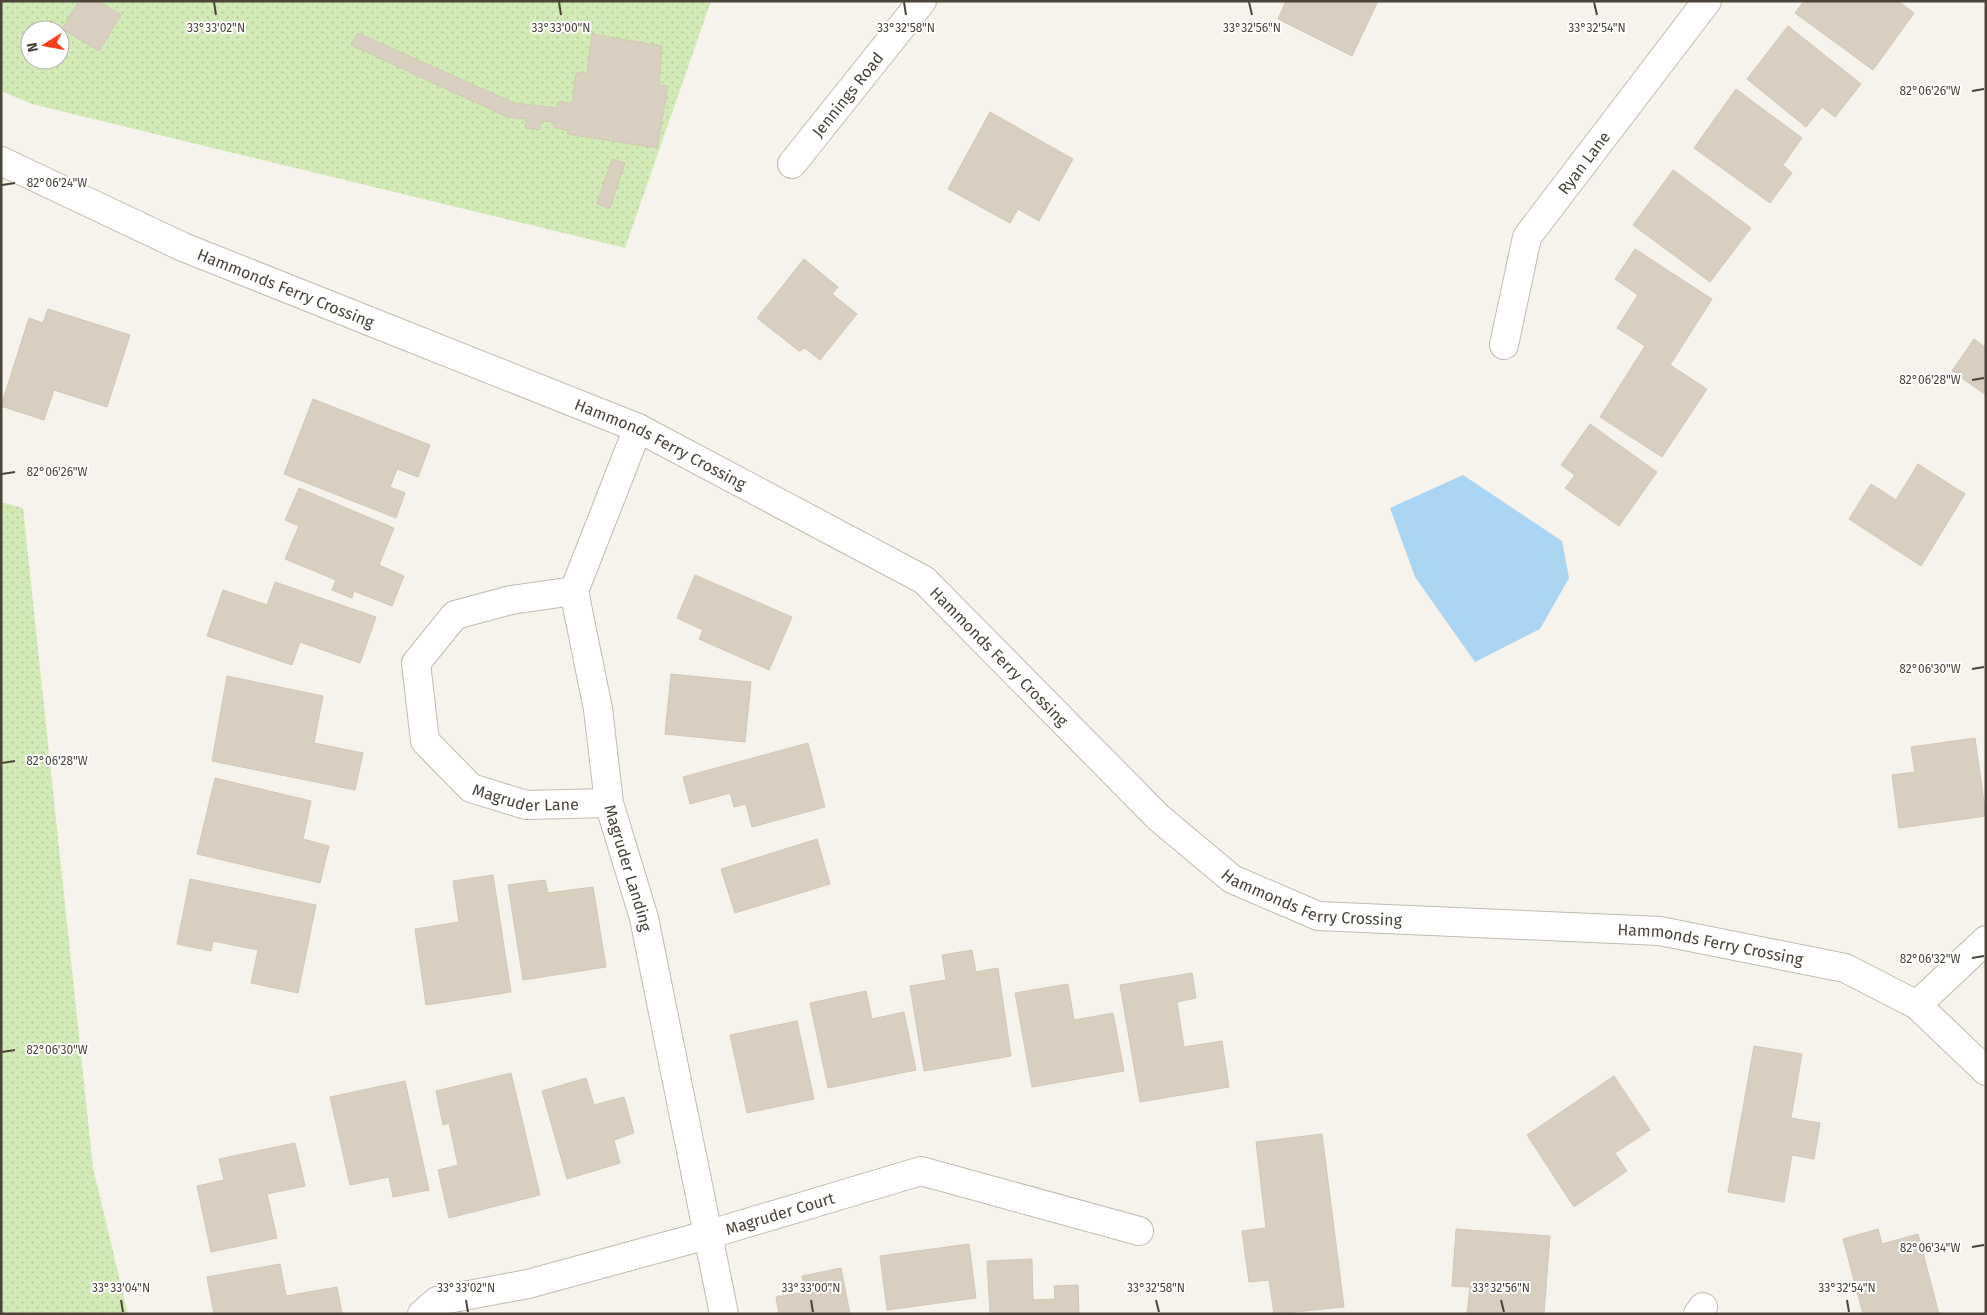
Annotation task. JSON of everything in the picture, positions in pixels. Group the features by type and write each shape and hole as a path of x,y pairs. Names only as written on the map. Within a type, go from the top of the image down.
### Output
{"street":[{"name":"Jennings Road","path":"792,164 922,1"},
{"name":"Ryan Lane","path":"1504,345 1527,237 1707,1"},
{"name":"Hammonds Ferry Crossing","path":"1,161 183,247 638,428 924,580 1159,818 1232,879 1318,916 1660,932 1845,968 1917,1005 1986,1071"},
{"path":"574,591 638,428"},
{"name":"Magruder Landing","path":"574,591 598,709 609,803 644,918 724,1314"},
{"name":"Magruder Lane","path":"574,591 511,600 455,615 416,663 425,741 471,788 526,805 609,803"},
{"path":"1917,1005 1986,940"},
{"name":"Magruder Court","path":"422,1314 437,1301 528,1284 707,1235 921,1171 1139,1230"}],"green space":[{"path":"1,1 711,1 625,248 32,104 1,91"},
{"path":"1,502 23,508 93,1168 128,1314 1,1314"}],"water":[{"path":"1463,475 1562,541 1569,578 1540,629 1475,662 1415,577 1390,508"}],"building":[{"path":"79,1 98,1 121,15 99,51 70,34 70,20 67,20"},
{"path":"1286,1 1378,1 1352,56 1278,19"},
{"path":"1804,1 1898,1 1914,13 1873,70 1795,13"},
{"path":"1788,26 1861,84 1835,117 1822,107 1806,127 1747,79"},
{"path":"358,33 514,103 557,108 558,102 572,103 576,73 587,73 592,34 662,46 659,85 668,86 657,148 567,134 568,131 554,127 554,122 541,121 539,130 525,128 526,119 507,117 351,45"},
{"path":"1736,89 1802,138 1783,165 1792,173 1770,203 1694,148"},
{"path":"990,112 1073,159 1039,221 1018,209 1010,223 948,189"},
{"path":"612,159 625,163 610,208 597,204"},
{"path":"1673,170 1751,228 1710,282 1633,225"},
{"path":"1635,249 1712,299 1670,365 1707,389 1662,457 1600,417 1645,346 1617,328 1638,295 1615,279"},
{"path":"804,259 838,287 832,294 857,314 820,360 805,348 799,351 757,318"},
{"path":"48,309 130,335 107,407 54,390 44,420 1,406 29,318 43,323"},
{"path":"1974,339 1986,348 1986,395 1952,371"},
{"path":"313,399 430,445 418,477 397,469 390,487 405,493 396,518 284,474"},
{"path":"1590,424 1657,472 1619,526 1565,488 1575,475 1561,465"},
{"path":"1918,464 1965,494 1921,566 1849,519 1871,484 1896,500"},
{"path":"299,488 394,528 379,565 404,576 392,606 354,591 352,598 332,590 336,580 285,559 299,526 285,520"},
{"path":"695,575 792,617 769,670 699,639 703,630 677,618"},
{"path":"275,582 376,617 360,663 300,642 292,665 207,636 223,590 267,605"},
{"path":"671,674 751,682 745,742 665,734"},
{"path":"227,676 323,696 314,743 363,753 355,790 212,761"},
{"path":"1975,738 1986,816 1899,828 1892,775 1915,772 1911,747"},
{"path":"808,743 825,807 752,827 746,804 734,807 730,793 690,804 683,777"},
{"path":"215,778 311,801 303,839 329,846 320,883 197,854"},
{"path":"817,839 830,884 735,913 721,869"},
{"path":"493,875 511,992 426,1005 415,929 459,922 453,881"},
{"path":"190,879 316,905 298,993 251,983 258,950 213,941 211,951 177,944"},
{"path":"545,880 548,893 593,887 606,967 523,980 508,885"},
{"path":"972,950 976,972 998,968 1011,1056 924,1071 910,986 946,980 942,955"},
{"path":"1192,973 1196,998 1177,1002 1184,1047 1222,1041 1229,1087 1140,1102 1120,985"},
{"path":"1068,984 1074,1020 1113,1013 1124,1071 1032,1087 1015,993"},
{"path":"866,991 872,1019 904,1012 916,1070 828,1088 810,1003"},
{"path":"797,1021 814,1099 747,1113 730,1035"},
{"path":"1754,1046 1802,1054 1791,1118 1820,1123 1814,1159 1792,1155 1784,1202 1728,1192"},
{"path":"511,1073 540,1195 449,1218 438,1170 458,1165 449,1123 443,1125 436,1091"},
{"path":"1614,1076 1650,1130 1615,1153 1627,1171 1574,1207 1527,1135"},
{"path":"586,1078 594,1105 624,1097 634,1133 614,1140 620,1163 567,1179 542,1091"},
{"path":"405,1081 429,1190 393,1197 389,1177 350,1185 330,1097"},
{"path":"1322,1134 1344,1307 1274,1314 1269,1280 1249,1282 1242,1231 1266,1228 1256,1142"},
{"path":"295,1143 305,1186 267,1194 277,1238 211,1252 197,1186 224,1180 219,1159"},
{"path":"1456,1229 1550,1236 1544,1314 1467,1314 1470,1287 1452,1286"},
{"path":"1878,1229 1882,1244 1918,1234 1939,1314 1863,1314 1843,1239"},
{"path":"969,1244 976,1298 887,1310 880,1256"},
{"path":"1032,1259 1033,1300 1055,1299 1054,1286 1078,1285 1079,1314 990,1314 987,1261"},
{"path":"280,1264 286,1296 337,1287 342,1314 214,1314 207,1277"},
{"path":"841,1268 850,1314 779,1314 776,1297 806,1292 802,1276"}]}
